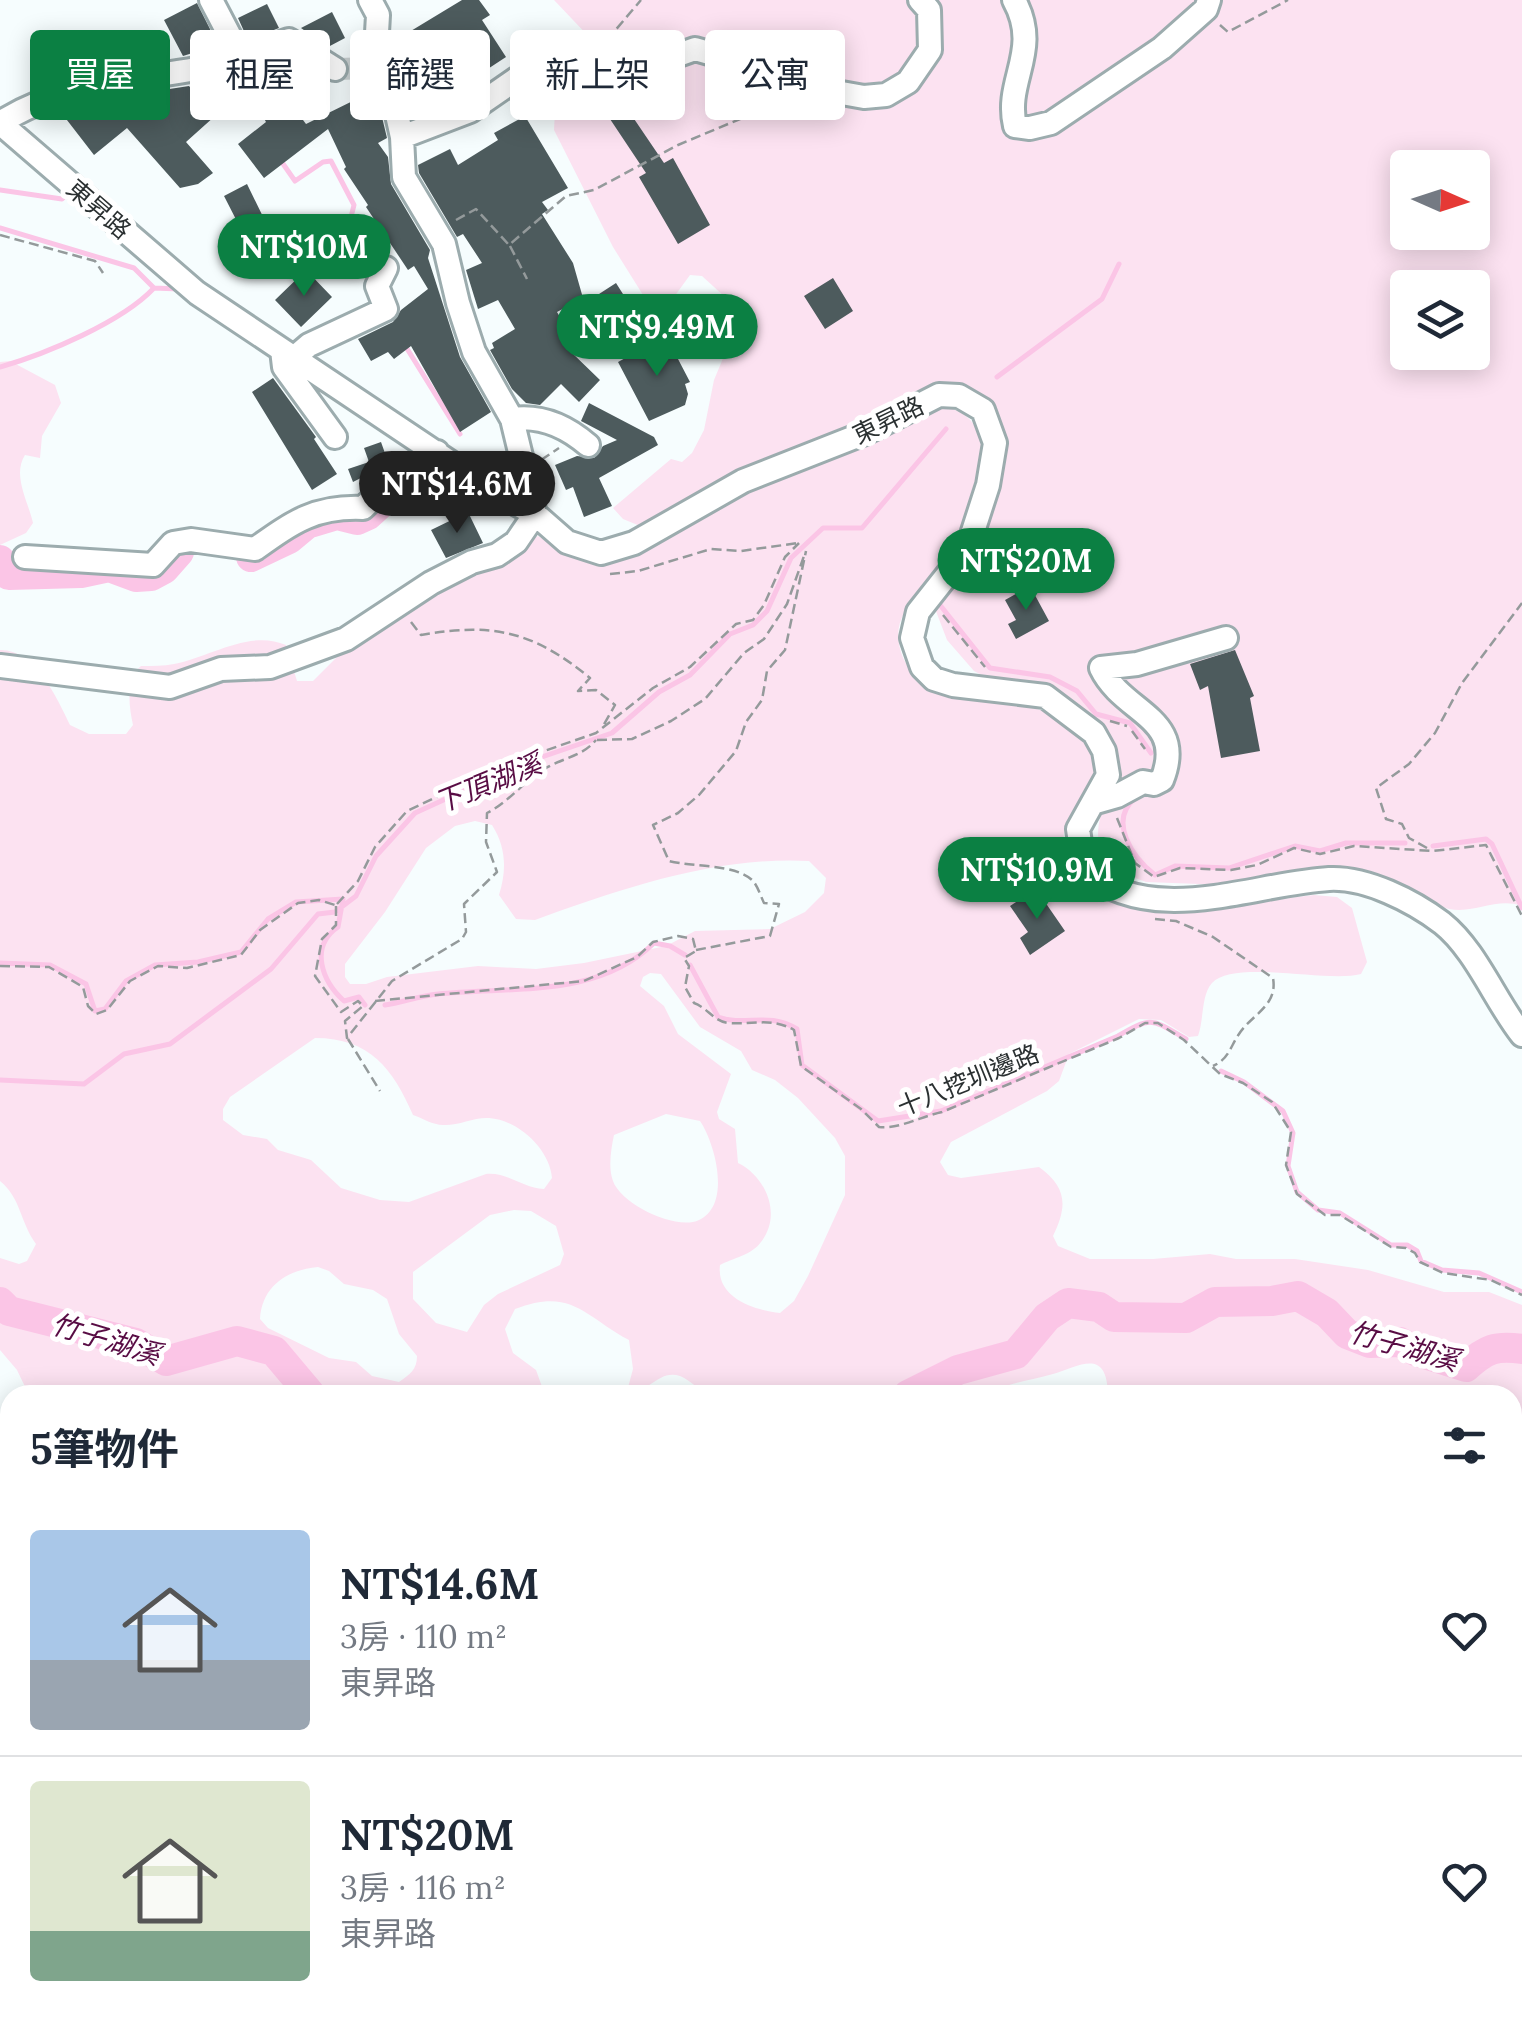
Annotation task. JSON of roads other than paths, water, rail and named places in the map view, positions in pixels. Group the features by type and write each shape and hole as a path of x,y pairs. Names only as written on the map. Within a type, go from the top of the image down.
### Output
{"street":[{"path":"211,0 227,30"},
{"path":"0,666 170,688 220,670 270,667 346,639 431,583 472,562 496,555 516,542 534,514 512,419 474,352 438,230 404,178 402,137 394,97 375,68 378,15 370,0"},
{"path":"402,137 470,111 568,48 614,63 653,64 696,49 845,94 886,95 908,82 930,50 928,10 920,0"},
{"path":"1014,0 1028,34 1011,109 1015,126 1030,128 1051,123 1162,48 1207,4"},
{"path":"330,66 335,69"},
{"path":"0,123 27,106 70,90 190,69"},
{"name":"東昇路","path":"0,123 197,293 496,493 534,514 567,542 601,553 634,543 743,482 865,433 939,395 959,396 983,410 995,443 988,485 966,550 918,612 912,638 922,667 934,679 952,685 1045,696 1094,734 1104,751 1108,775 1078,829 1084,872 1119,892 1162,899 1230,898 1330,879 1366,882 1442,924 1522,1035"},
{"path":"336,437 284,367 289,354 386,310 377,286 386,268"},
{"path":"512,419 530,416 582,440"},
{"path":"25,557 154,565 173,543 191,540 255,548 297,520 333,507 363,508 390,482 437,452"},
{"path":"1096,802 1140,784 1162,780 1171,758 1165,738 1153,720 1107,681 1101,668 1137,664 1226,638"}],"waterway":[{"path":"279,158 295,181 323,162 331,161 354,205 351,217 375,261"},
{"path":"0,190 62,199 65,196"},
{"path":"0,228 134,268 154,288 179,289"},
{"name":"下頂湖溪","path":"997,377 1102,299 1119,264"},
{"path":"0,367 82,335 123,313 154,288"},
{"path":"406,347 460,434"},
{"name":"下頂湖溪","path":"0,1080 84,1084 124,1054 170,1044 271,969 318,914 335,912 356,896 376,856 415,813 524,763 612,733 659,692 690,675 730,634 753,625 767,611 791,558 823,528 862,528 946,429"},
{"path":"251,557 289,539 307,524 337,515 357,520 368,515 397,489 432,472"},
{"path":"0,560 9,575 81,573 109,567 136,577 151,576 164,569 179,552"},
{"path":"940,605 990,668 1050,677 1077,691 1096,714 1130,723 1151,753"},
{"path":"1135,798 1127,807 1123,828 1131,849 1155,875 1175,866 1229,868 1295,846 1320,851 1346,843 1405,843"},
{"path":"1433,846 1486,839 1492,844 1522,908"},
{"path":"0,963 50,965 86,984 95,1011 105,1009 126,981 155,965 198,962 241,952 268,919 296,902 343,899 338,927 324,944 322,964 330,984 344,1001 359,997 365,1005"},
{"path":"385,1005 438,994 580,982 631,961 654,943 685,955"},
{"path":"690,965 718,1017 776,1021 797,1029 802,1065 878,1121 941,1111 1146,1023 1159,1024 1186,1039"},
{"path":"1221,1071 1244,1082 1283,1111 1293,1133 1288,1166 1297,1192 1318,1210 1340,1213 1391,1245 1407,1245 1417,1251 1421,1261 1442,1270 1479,1273 1522,1292"},
{"name":"竹子湖溪","path":"928,1385 958,1370 1016,1354 1047,1317 1068,1303 1099,1307 1114,1317 1186,1318 1215,1302 1272,1301 1298,1296 1327,1313 1347,1334 1370,1343 1400,1342 1415,1351 1466,1367 1492,1350 1522,1349"},
{"name":"竹子湖溪","path":"0,1302 9,1311 136,1343 166,1361 237,1341 274,1351 303,1385"}],"tunnel":[{"path":"335,69 350,69"}]}
